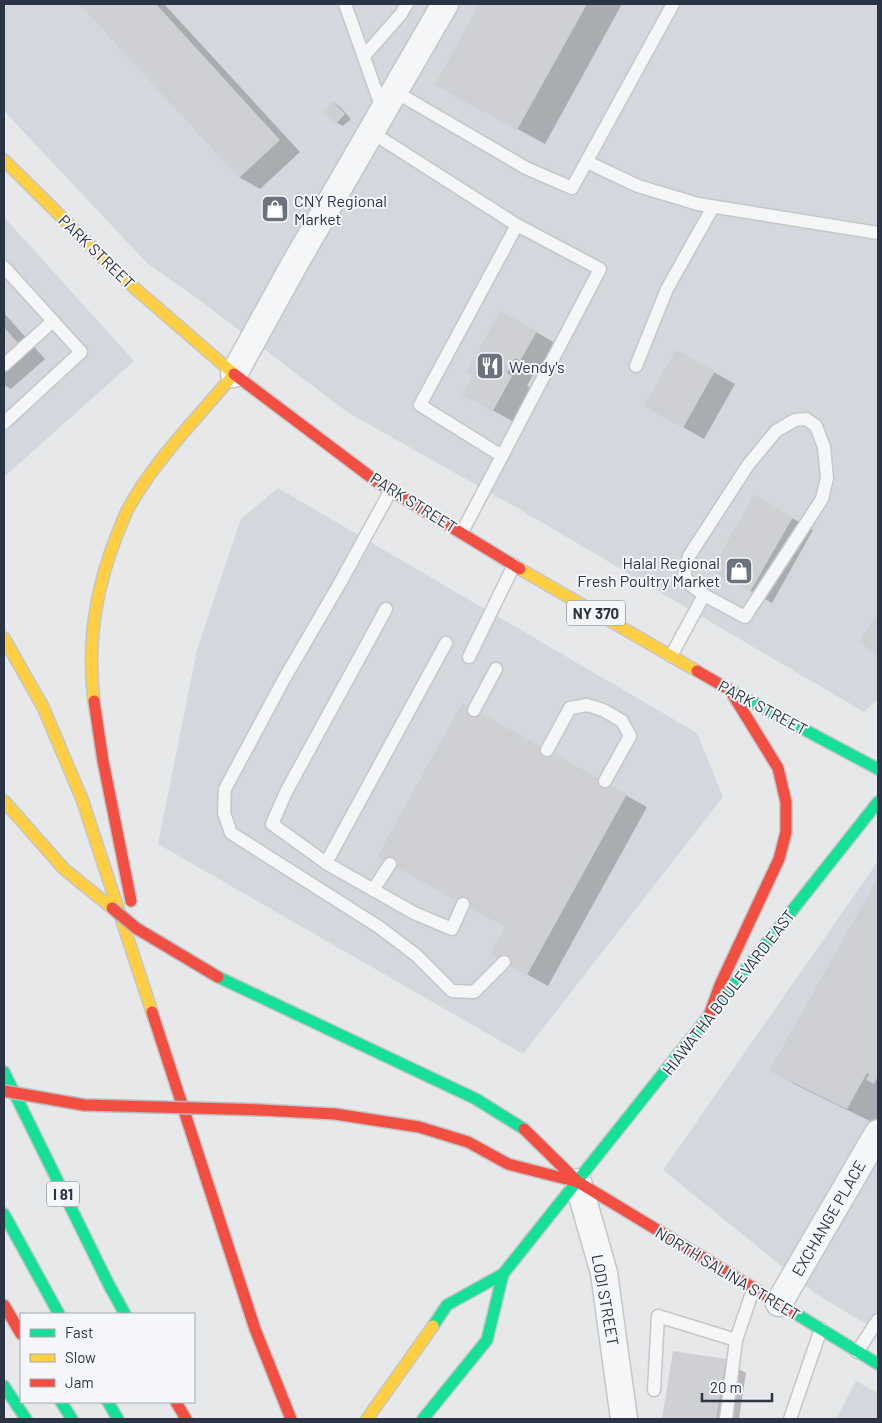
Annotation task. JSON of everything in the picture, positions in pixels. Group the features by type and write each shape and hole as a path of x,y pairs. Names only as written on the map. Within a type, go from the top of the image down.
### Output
{"main road":[{"name":"PARK STREET","path":"4,160 123,278 234,374 376,481 514,565 730,690 878,769"},
{"path":"157,1028 100,748 92,685 92,634 97,592 107,556 128,509 162,459 234,374"},
{"path":"4,638 42,707 82,800 255,1329 291,1419"},
{"path":"708,1016 720,985 779,859 786,832 786,802 778,768 730,690"},
{"path":"4,801 64,869 136,928 218,977 476,1099 527,1131 578,1182"},
{"name":"HIAWATHA BOULEVARD EAST","path":"503,1274 878,802"},
{"name":"I 81","path":"4,1072 109,1286 124,1313"},
{"path":"4,1091 84,1105 335,1114 419,1127 468,1142 508,1164 578,1182"},
{"name":"NORTH SALINA STREET","path":"578,1182 753,1290 779,1303 878,1364"},
{"path":"4,1205 35,1271"},
{"path":"4,1214 58,1313"},
{"path":"367,1419 447,1305 503,1274"},
{"path":"424,1419 486,1340 503,1274"},
{"path":"4,1304 20,1332"},
{"path":"4,1386 26,1419"},
{"path":"62,1403 72,1419"},
{"path":"109,1403 118,1419"},
{"path":"177,1403 186,1419"}],"street":[{"path":"234,374 294,265 445,4"},
{"name":"EXCHANGE PLACE","path":"779,1303 878,1133"},
{"name":"LODI STREET","path":"578,1182 604,1273 624,1419"}],"lane":[{"path":"345,4 382,112 517,224 600,269 462,532"},
{"path":"364,56 401,14 407,4"},
{"path":"382,112 572,188 673,4"},
{"path":"586,162 638,186 675,198 714,207 878,233"},
{"path":"636,366 668,290 714,207"},
{"path":"502,456 420,405 517,224"},
{"path":"4,267 81,352 4,423"},
{"path":"4,365 53,321"},
{"path":"806,419 816,426 824,447 827,478 822,499 745,617 704,595 691,585 684,575 689,556 748,465 776,431 795,420 806,419"},
{"path":"391,490 224,789 224,813 231,833 379,927 416,954 452,991 474,992 504,962"},
{"path":"469,657 514,565"},
{"path":"671,656 704,595"},
{"path":"386,609 286,792 272,824 326,863 414,913 452,929 463,904"},
{"path":"326,863 446,643"},
{"path":"474,710 496,669"},
{"path":"547,750 570,708 587,705 603,710 622,721 630,736 605,781"},
{"path":"373,890 390,864"},
{"path":"726,1419 736,1340 753,1290"},
{"path":"654,1390 658,1316 736,1340"},
{"path":"858,1352 878,1320"},
{"path":"790,1419 821,1329"}],"shaded area":[{"path":"4,4 878,4 878,699 864,712 519,509 347,412 206,305 147,263 4,111"},
{"path":"4,217 134,361 4,477"},
{"path":"278,488 697,733 723,797 523,1054 158,844 197,650 241,519"},
{"path":"878,861 878,1331 816,1294 663,1170"},
{"path":"856,1381 878,1393 878,1419 836,1419"}],"building":[{"path":"79,4 156,4 280,140 239,178"},
{"path":"479,4 587,4 517,130 435,85"},
{"path":"333,102 345,114 336,124 323,111"},
{"name":"Wendy's","path":"500,311 537,331 520,361 515,358 507,373 512,376 493,411 462,395 473,375 467,372"},
{"path":"4,327 18,343 4,356"},
{"path":"676,350 715,371 683,428 644,406"},
{"path":"754,495 793,517 750,592 711,570"},
{"path":"878,614 878,655 859,642"},
{"path":"462,703 627,794 527,975 490,954 505,927 377,857"},
{"path":"878,878 878,1076 874,1084 866,1080 869,1074 867,1073 847,1109 769,1071"},
{"path":"673,1351 726,1359 716,1419 662,1419"}],"traffic: fast":[{"path":"730,690 878,769"},
{"path":"715,1008 878,802"},
{"path":"218,977 476,1099 524,1129"},
{"path":"433,1326 447,1305 503,1274 710,1013"},
{"path":"4,1072 124,1313"},
{"path":"4,1214 58,1313"},
{"path":"423,1419 487,1340 503,1274"},
{"path":"793,1312 878,1364"},
{"path":"4,1386 26,1419"},
{"path":"62,1403 72,1419"},
{"path":"109,1403 118,1419"}],"traffic: slow":[{"path":"4,160 123,278 234,374"},
{"path":"94,701 92,680 94,619 102,579 128,509 138,491 164,456 234,374"},
{"path":"520,569 697,671"},
{"path":"4,638 43,707 82,799 152,1012"},
{"path":"4,801 64,869 112,908"},
{"path":"367,1419 433,1326"}],"traffic: jam":[{"path":"234,374 376,481 520,569"},
{"path":"697,671 730,690 778,768 786,802 786,832 779,859 720,985 710,1013"},
{"path":"94,701 103,761 131,901"},
{"path":"112,908 136,928 218,977"},
{"path":"152,1012 255,1329 291,1419"},
{"path":"4,1091 84,1105 261,1110"},
{"path":"261,1110 335,1114 419,1127 468,1142 508,1164 578,1182"},
{"path":"524,1129 578,1182"},
{"path":"578,1182 793,1312"},
{"path":"4,1305 20,1332"},
{"path":"177,1403 186,1419"}],"place":[{"name":"CNY Regional Market","path":"275,209"},
{"name":"Wendy's","path":"490,366"},
{"name":"Halal Regional Fresh Poultry Market","path":"739,571"}]}
